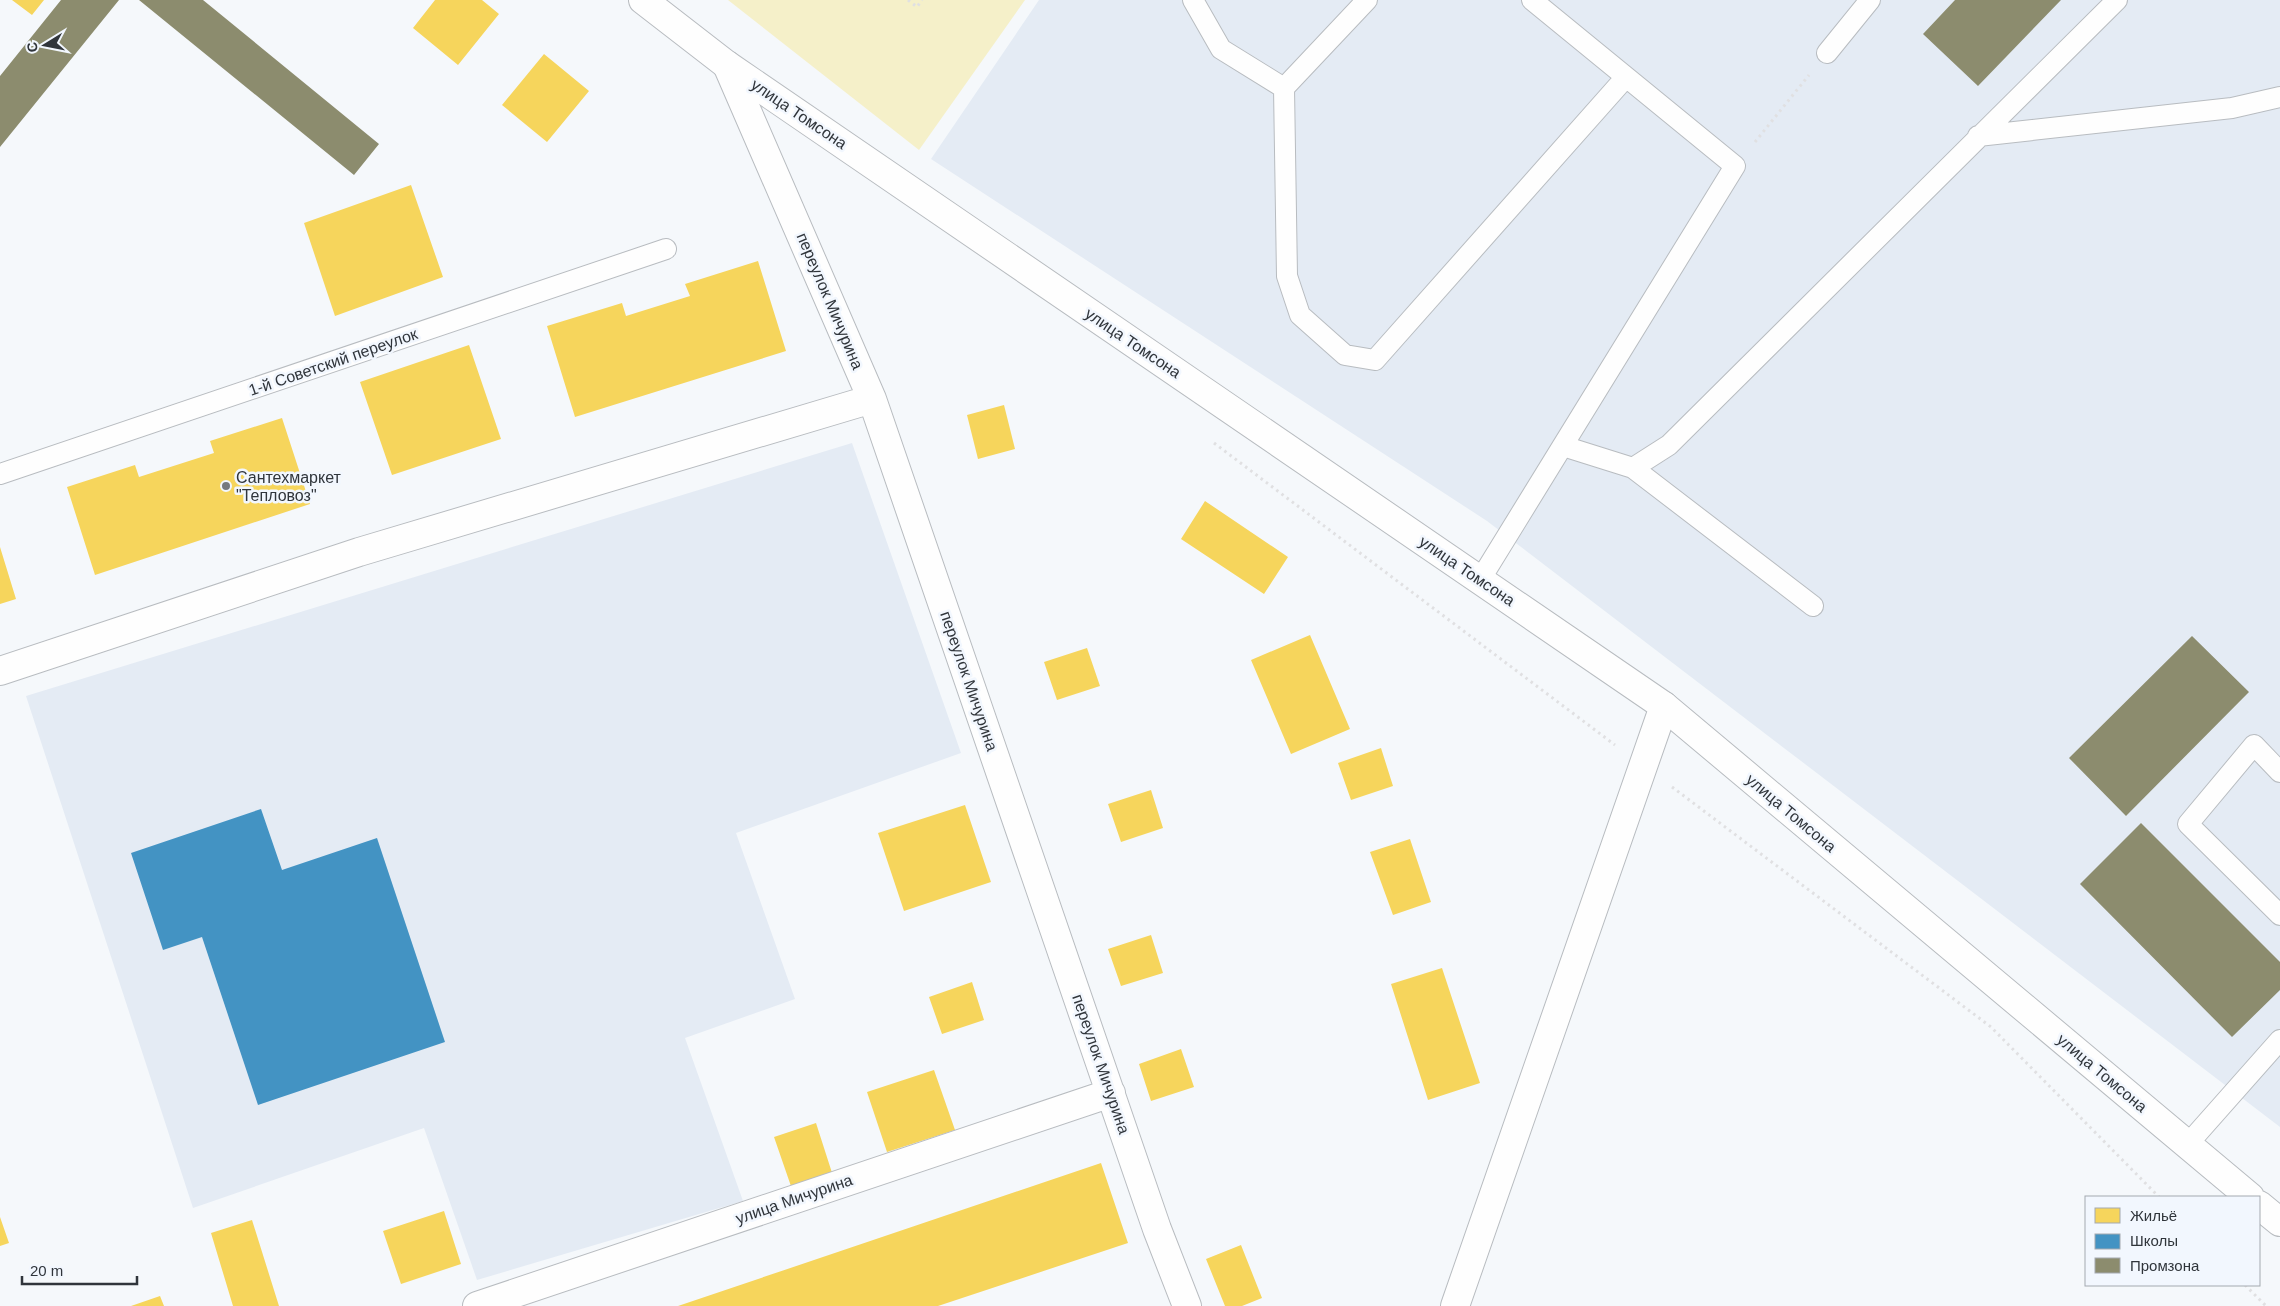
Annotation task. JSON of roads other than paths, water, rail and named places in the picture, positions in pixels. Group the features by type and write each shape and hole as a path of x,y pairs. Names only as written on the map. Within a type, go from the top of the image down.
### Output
{"street":[{"name":"улица Томсона","path":"643,0 727,65 1664,706 2249,1196"},
{"name":"переулок Мичурина","path":"727,65 872,399 1157,1229 1188,1306"},
{"path":"0,672 359,552 872,399"},
{"path":"1455,1306 1664,706"},
{"name":"улица Мичурина","path":"477,1306 1111,1093"},
{"path":"2260,1206 2280,1222"}],"lane":[{"path":"1193,0 1221,49 1284,88"},
{"path":"1367,0 1284,88 1287,276 1300,315 1345,355 1375,360 1626,77"},
{"path":"1480,580 1735,166 1532,0"},
{"path":"1827,54 1870,0"},
{"path":"1633,468 1669,445 2117,0"},
{"path":"1978,136 2232,108 2280,97"},
{"name":"1-й Советский переулок","path":"0,474 666,249"},
{"path":"1563,446 1633,468 1813,606"},
{"path":"2280,772 2254,746 2188,824 2280,914"},
{"path":"2188,1145 2280,1040"}],"place":[{"name":"Сантехмаркет \"Тепловоз\"","path":"226,486"}]}
